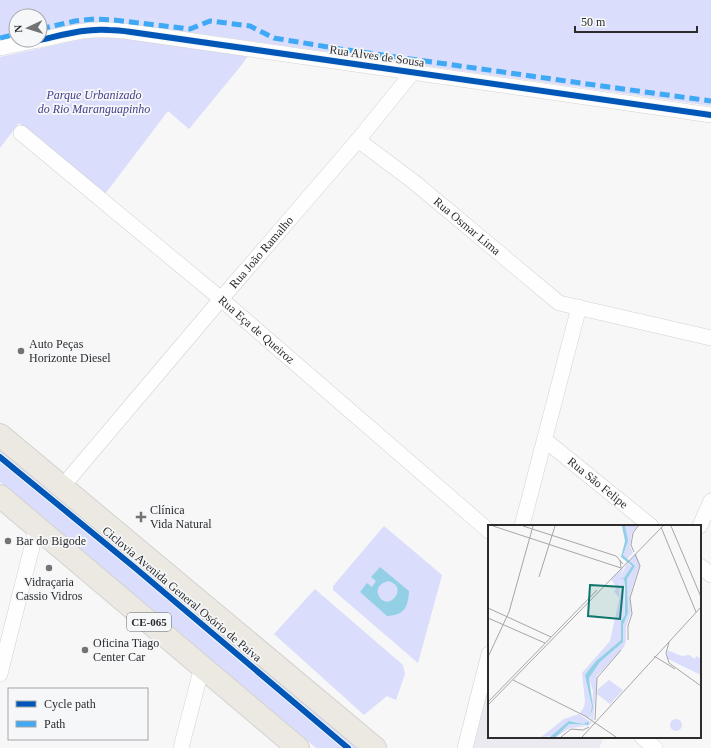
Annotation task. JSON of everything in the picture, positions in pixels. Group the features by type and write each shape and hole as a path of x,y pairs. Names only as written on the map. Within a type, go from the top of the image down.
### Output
{"main road":[{"path":"0,435 375,748"},
{"name":"CE-065","path":"0,496 298,748"}],"street":[{"name":"Rua Alves de Sousa","path":"48,38 76,32 108,30 711,115"},
{"name":"Rua João Ramalho","path":"62,487 358,140 413,72"},
{"name":"Rua Eça de Queiroz","path":"21,133 221,299 488,531"},
{"name":"Rua Osmar Lima","path":"358,140 414,182 559,303 711,338"},
{"path":"522,525 579,307"},
{"name":"Rua São Felipe","path":"545,440 650,525"},
{"path":"700,525 711,501"},
{"path":"0,674 4,645 37,527"},
{"path":"701,567 711,575"},
{"path":"465,748 488,658"},
{"path":"181,748 202,667"},
{"path":"643,738 655,748"}],"shaded area":[{"path":"380,567 409,591 408,602 402,612 387,616 360,592 367,583 372,587 376,581 371,577","holes":["388,581 395,584 397,588 395,597 387,602 383,600 378,593 379,586"]},
{"path":"488,685 488,738 604,738 599,748 472,748"}],"green space":[{"path":"0,0 711,0 711,106 130,24 89,22 48,31 48,8 8,8 8,40 0,42"},
{"name":"Parque Urbanizado do Rio Maranguapinho","path":"92,37 131,39 248,56 189,129 168,111 105,194 19,123 0,148 0,57 41,48 48,48 48,47"},
{"path":"0,448 358,748 316,748 0,482"},
{"path":"384,526 442,575 418,663 333,590 333,586"},
{"path":"315,589 403,665 405,674 396,700 387,696 364,715 274,634"}],"marked path":[{"path":"48,27 75,21 94,19 190,29 210,21 250,26 274,38 340,49 711,101"},
{"path":"0,38 8,36"}],"cycle path":[{"path":"48,38 74,32 92,30 123,31 711,115"},
{"name":"Ciclovia Avenida General Osório de Paiva","path":"0,457 134,567 348,748"}],"place":[{"name":"Auto Peças Horizonte Diesel","path":"21,351"},
{"name":"Clínica Vida Natural","path":"141,517"},
{"name":"Bar do Bigode","path":"8,541"},
{"name":"Vidraçaria Cassio Vidros","path":"49,568"},
{"name":"Oficina Tiago Center Car","path":"85,650"}]}
